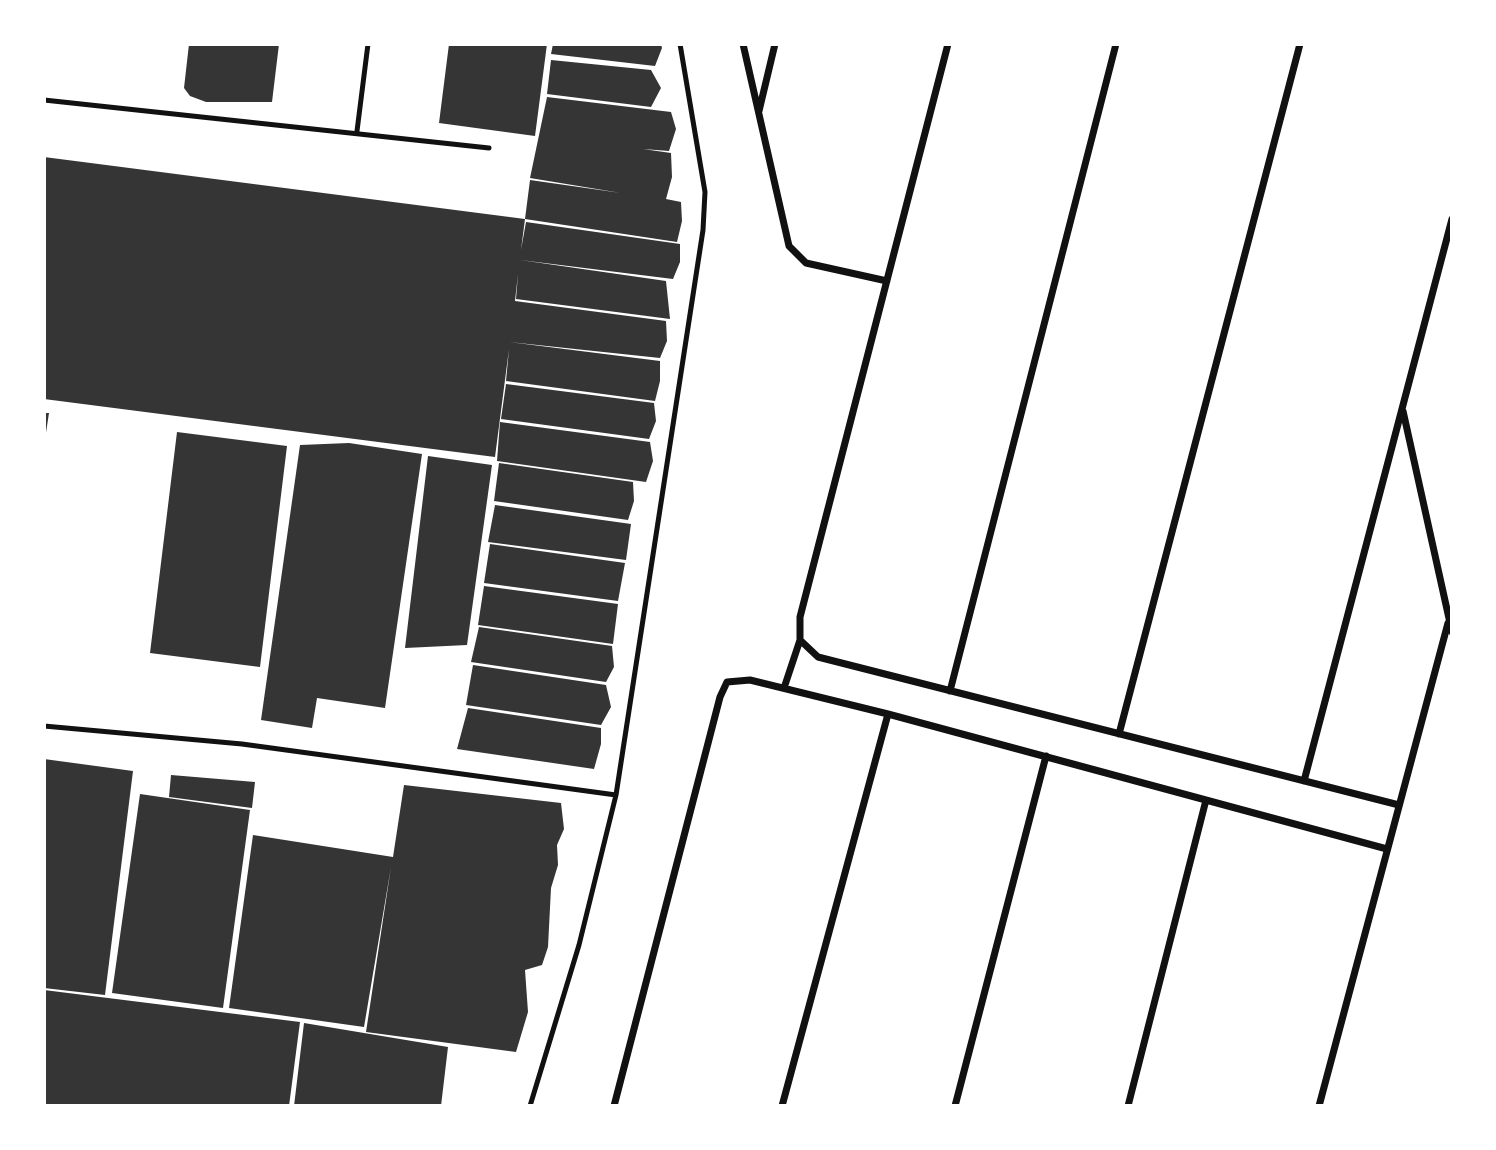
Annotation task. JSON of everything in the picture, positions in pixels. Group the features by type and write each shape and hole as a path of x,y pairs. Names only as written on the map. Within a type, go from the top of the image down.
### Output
{"street":[{"path":"743,44 789,246 806,263 887,281"},
{"path":"759,113 775,44"},
{"path":"784,688 800,640 800,617 948,44"},
{"path":"950,691 1116,44"},
{"path":"1119,734 1300,44"},
{"path":"1304,781 1452,219"},
{"path":"1403,407 1452,632"},
{"path":"1319,1106 1448,623"},
{"path":"800,640 818,657 1399,805"},
{"path":"614,1106 720,697 727,682 750,680 888,714 1387,849"},
{"path":"782,1106 888,714"},
{"path":"955,1106 1046,757"},
{"path":"1128,1106 1206,800"}],"lane":[{"path":"356,131 368,44"},
{"path":"530,1106 579,945 616,795 703,230 705,192 680,44"},
{"path":"44,100 356,131 489,148"},
{"path":"44,726 242,744 616,795"}],"building":[{"path":"189,44 279,44 272,102 206,102 190,96 184,88"},
{"path":"449,44 547,44 535,136 439,123"},
{"path":"553,44 661,44 662,48 655,66 551,54"},
{"path":"551,60 651,70 661,88 651,107 547,94"},
{"path":"547,97 671,112 676,129 669,151 643,149 671,153 672,177 666,199 681,202 682,221 677,242 525,219 530,180 621,193 530,178"},
{"path":"44,157 525,219 521,250 526,222 680,244 680,262 673,279 520,260 666,281 670,319 516,299 518,274 515,301 666,321 667,341 660,358 509,342 660,361 660,381 655,401 506,381 509,349 495,457 44,399"},
{"path":"506,384 654,403 656,421 649,439 501,419"},
{"path":"44,413 49,413 45,439 44,439"},
{"path":"500,422 650,442 653,461 646,482 497,461"},
{"path":"177,432 287,446 260,667 150,653"},
{"path":"349,443 422,454 385,708 317,698 312,728 261,720 300,445"},
{"path":"428,456 492,465 467,645 405,648"},
{"path":"499,463 633,482 634,501 628,520 494,501"},
{"path":"495,505 631,524 626,560 488,542"},
{"path":"490,544 625,563 618,601 484,583"},
{"path":"484,586 618,604 613,644 478,625"},
{"path":"479,627 612,646 614,667 606,682 471,662"},
{"path":"473,665 606,685 611,707 601,725 466,705"},
{"path":"468,708 601,728 601,744 594,769 457,749"},
{"path":"44,759 133,771 105,995 44,988"},
{"path":"171,775 255,782 252,808 169,797"},
{"path":"404,785 561,803 564,829 557,845 558,865 551,888 548,947 542,965 525,970 528,1012 516,1052 366,1032 391,867 364,1027 229,1008 253,835 393,857"},
{"path":"140,794 250,810 223,1008 112,993"},
{"path":"44,990 300,1022 289,1106 44,1106"},
{"path":"304,1023 448,1047 441,1106 294,1106"}]}
